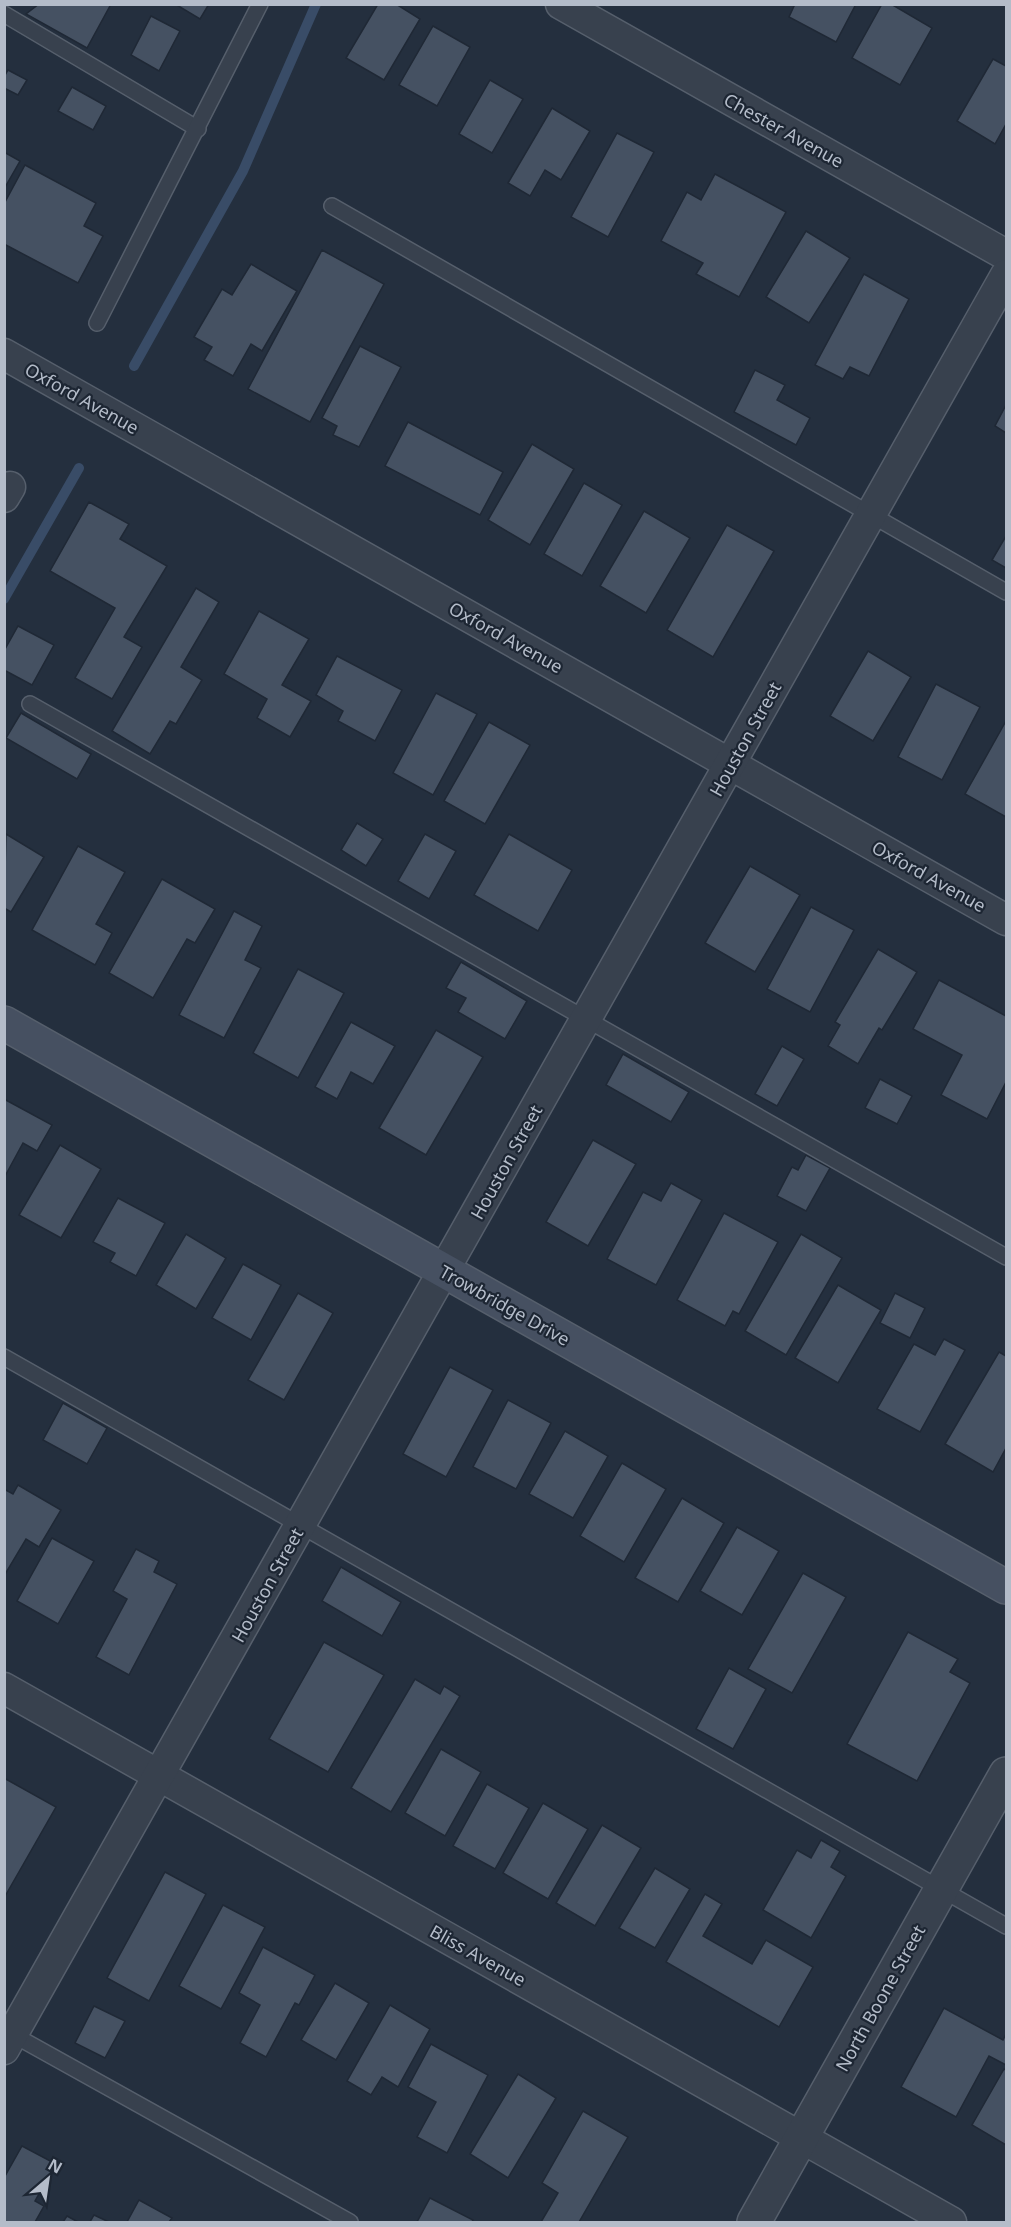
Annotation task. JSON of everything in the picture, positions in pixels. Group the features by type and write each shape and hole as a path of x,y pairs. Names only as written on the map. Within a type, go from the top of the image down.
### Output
{"main road":[{"name":"Trowbridge Drive","path":"4,1023 1006,1587"}],"street":[{"name":"Chester Avenue","path":"561,4 1006,255"},
{"name":"Houston Street","path":"7,2037 159,1776 1006,275"},
{"name":"Oxford Avenue","path":"4,354 1006,920"},
{"name":"Bliss Avenue","path":"4,1688 951,2223"},
{"name":"North Boone Street","path":"754,2223 1006,1774"}],"lane":[{"path":"4,9 12,4"},
{"path":"97,323 260,4"},
{"path":"4,14 198,129"},
{"path":"332,206 1006,592"},
{"path":"30,704 1006,1257"},
{"path":"4,1357 1006,1926"},
{"path":"7,2037 350,2223"}],"building":[{"path":"39,4 111,4 87,48 26,14"},
{"path":"175,4 209,4 200,19"},
{"path":"378,4 396,4 420,19 384,80 346,58"},
{"path":"795,4 856,4 836,42 789,17"},
{"path":"882,4 891,4 932,28 900,85 852,58"},
{"path":"151,16 180,31 159,71 131,55"},
{"path":"433,26 470,47 437,106 399,85"},
{"path":"993,59 1006,66 1006,124 995,144 957,121"},
{"path":"8,70 27,80 18,95 4,88 4,77"},
{"path":"490,80 523,99 492,153 459,134"},
{"path":"72,87 106,106 93,130 58,111"},
{"path":"552,108 590,131 561,180 545,170 530,196 508,183"},
{"path":"617,133 654,152 608,237 571,217"},
{"path":"4,152 20,161 4,189"},
{"path":"25,165 96,203 84,226 103,236 78,283 4,244 4,204"},
{"path":"715,174 786,212 739,297 696,274 703,263 661,241 687,192 701,200"},
{"path":"806,231 850,258 809,323 766,297"},
{"path":"322,250 384,284 310,422 248,389"},
{"path":"251,264 297,291 262,351 251,344 233,376 204,360 212,347 194,337 222,289 232,295"},
{"path":"864,274 909,299 869,376 850,367 843,379 815,365"},
{"path":"360,346 401,367 359,447 333,435 337,426 322,418"},
{"path":"755,370 785,385 777,400 810,418 796,445 734,412"},
{"path":"1006,405 1006,433 995,426"},
{"path":"408,422 503,472 480,515 385,466"},
{"path":"532,444 574,469 530,545 488,520"},
{"path":"584,483 622,505 582,576 544,554"},
{"path":"89,502 129,524 120,539 167,566 124,637 142,647 112,699 75,678 115,608 50,571"},
{"path":"644,511 690,538 646,613 600,586"},
{"path":"727,525 774,551 713,657 667,630"},
{"path":"1006,536 1006,568 992,560"},
{"path":"196,588 219,602 181,667 202,680 176,724 170,721 150,754 112,731"},
{"path":"259,611 309,639 282,685 311,701 290,737 257,718 267,699 224,674"},
{"path":"18,626 54,645 32,685 4,670 4,651"},
{"path":"868,651 911,677 873,741 830,716"},
{"path":"337,656 402,690 375,741 338,721 343,711 316,695"},
{"path":"936,684 980,707 942,780 898,757"},
{"path":"436,693 477,714 433,795 393,773"},
{"path":"21,713 91,754 77,779 6,738"},
{"path":"1006,721 1006,817 965,794"},
{"path":"489,722 530,745 485,824 444,801"},
{"path":"357,823 383,839 366,866 341,850"},
{"path":"6,834 44,857 11,912 4,908"},
{"path":"425,834 456,851 429,899 398,881"},
{"path":"509,834 572,870 538,931 474,895"},
{"path":"78,846 125,872 96,924 112,933 95,965 32,930"},
{"path":"750,866 800,895 755,972 705,943"},
{"path":"162,879 215,909 195,943 187,939 153,998 109,973"},
{"path":"811,907 854,930 810,1012 767,989"},
{"path":"234,911 262,926 245,960 261,968 224,1038 179,1015"},
{"path":"878,949 917,972 882,1030 879,1028 858,1064 828,1046 840,1025 835,1022"},
{"path":"461,962 527,1001 505,1039 458,1012 466,998 446,988"},
{"path":"298,969 344,993 298,1078 253,1053"},
{"path":"939,980 1006,1016 1006,1082 987,1119 941,1095 962,1055 913,1029"},
{"path":"351,1022 395,1046 373,1084 351,1072 337,1099 315,1087"},
{"path":"436,1030 483,1057 426,1155 379,1128"},
{"path":"782,1046 804,1059 777,1106 755,1094"},
{"path":"623,1054 689,1092 671,1122 606,1085"},
{"path":"880,1079 912,1096 897,1124 865,1108"},
{"path":"4,1099 52,1125 37,1151 23,1143 4,1178"},
{"path":"593,1140 636,1164 588,1246 546,1222"},
{"path":"60,1145 101,1169 61,1238 19,1215"},
{"path":"806,1155 830,1168 806,1211 777,1196 792,1167 798,1170"},
{"path":"671,1183 702,1200 656,1285 607,1259 643,1192 661,1201"},
{"path":"118,1198 165,1223 136,1276 110,1262 115,1253 93,1242"},
{"path":"724,1213 778,1242 739,1314 733,1311 725,1326 677,1300"},
{"path":"186,1234 226,1258 196,1309 156,1285"},
{"path":"801,1234 842,1258 786,1355 745,1331"},
{"path":"243,1264 281,1285 251,1340 212,1318"},
{"path":"838,1285 881,1310 838,1383 795,1358"},
{"path":"298,1293 333,1313 284,1400 248,1380"},
{"path":"895,1293 925,1308 910,1338 880,1323"},
{"path":"944,1339 965,1350 920,1432 877,1409 914,1344 935,1355"},
{"path":"999,1352 1006,1356 1006,1448 993,1472 945,1444"},
{"path":"450,1367 493,1390 446,1477 403,1454"},
{"path":"508,1400 551,1423 516,1489 473,1467"},
{"path":"63,1403 107,1428 87,1464 43,1440"},
{"path":"565,1431 608,1456 573,1518 529,1494"},
{"path":"622,1463 666,1489 624,1562 580,1536"},
{"path":"18,1485 61,1510 39,1547 26,1539 4,1576 4,1489 13,1494"},
{"path":"682,1498 724,1523 678,1602 635,1578"},
{"path":"737,1527 779,1551 742,1615 700,1591"},
{"path":"52,1538 94,1561 58,1624 17,1601"},
{"path":"136,1549 159,1561 154,1572 177,1584 129,1675 96,1657 127,1599 113,1591"},
{"path":"341,1567 401,1602 382,1636 322,1601"},
{"path":"803,1573 846,1597 792,1693 748,1669"},
{"path":"908,1632 958,1659 950,1672 970,1683 917,1781 847,1744"},
{"path":"324,1642 384,1675 328,1772 269,1739"},
{"path":"729,1668 766,1689 733,1749 696,1729"},
{"path":"415,1679 440,1694 444,1686 460,1696 391,1812 351,1788"},
{"path":"441,1749 481,1772 445,1836 405,1813"},
{"path":"4,1778 56,1807 4,1898"},
{"path":"487,1784 529,1808 495,1869 453,1846"},
{"path":"543,1803 588,1829 548,1899 503,1873"},
{"path":"602,1825 641,1848 595,1926 556,1903"},
{"path":"821,1840 840,1851 831,1867 846,1876 811,1938 763,1910 797,1850 811,1858"},
{"path":"655,1868 690,1889 655,1948 619,1928"},
{"path":"165,1872 206,1894 149,2001 107,1978"},
{"path":"705,1894 722,1904 703,1936 752,1964 766,1940 813,1967 779,2027 666,1962"},
{"path":"223,1905 265,1927 221,2009 179,1986"},
{"path":"263,1947 315,1975 299,2005 295,2003 266,2057 240,2043 260,2005 239,1993"},
{"path":"335,1983 369,2003 336,2060 301,2040"},
{"path":"390,2005 430,2029 398,2087 382,2077 371,2095 347,2081"},
{"path":"94,2006 125,2021 105,2058 75,2043"},
{"path":"944,2008 1003,2040 1006,2034 1006,2065 989,2056 956,2117 901,2087"},
{"path":"431,2044 488,2075 447,2153 417,2137 436,2102 408,2087"},
{"path":"1004,2069 1006,2070 1006,2145 972,2125"},
{"path":"518,2074 556,2098 508,2178 470,2154"},
{"path":"583,2111 628,2137 579,2222 541,2222 558,2193 542,2183"},
{"path":"22,2146 56,2164 35,2201 44,2206 35,2222 4,2222 4,2178"},
{"path":"430,2198 473,2220 472,2222 417,2222"},
{"path":"139,2200 172,2218 169,2222 127,2222"},
{"path":"94,2215 109,2222 90,2222"},
{"path":"67,2216 78,2222 63,2222"}],"waterway":[{"path":"134,366 243,171 316,4"},
{"path":"4,599 79,468"}]}
